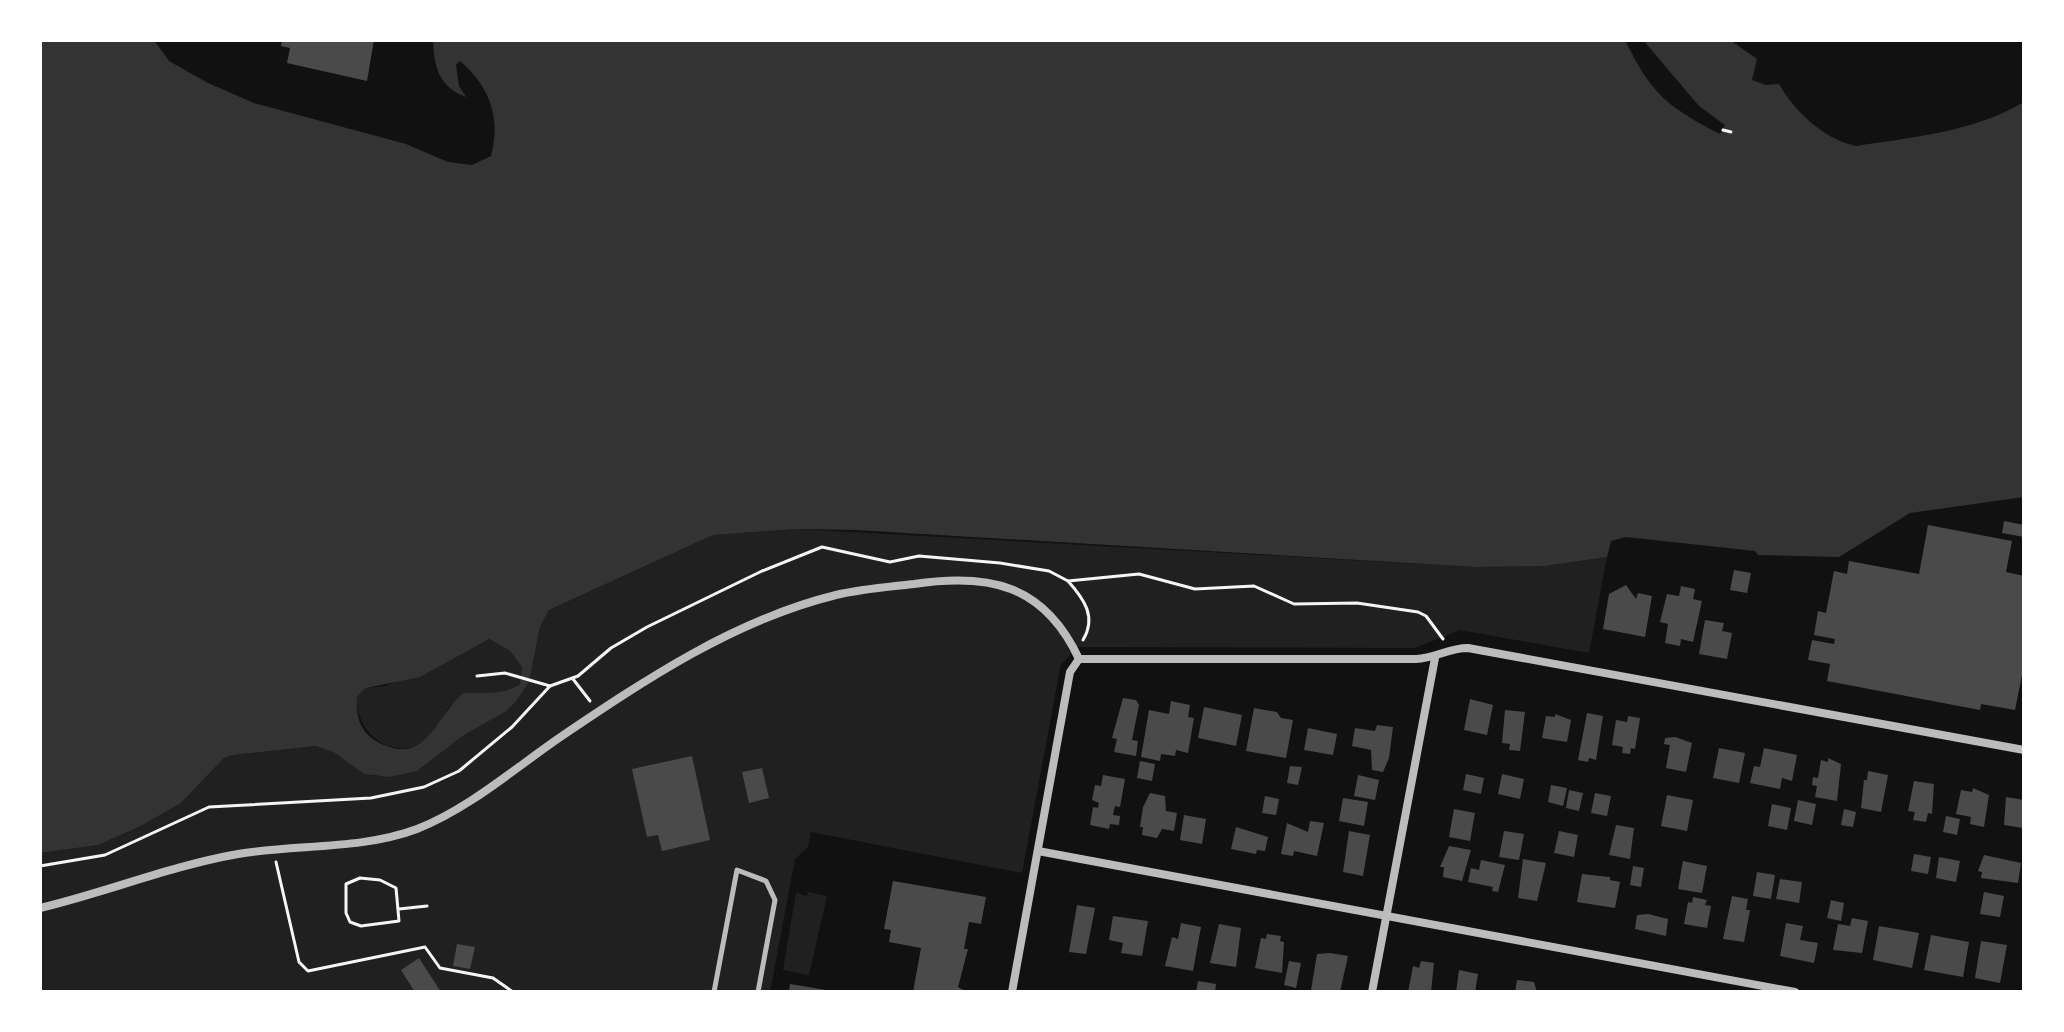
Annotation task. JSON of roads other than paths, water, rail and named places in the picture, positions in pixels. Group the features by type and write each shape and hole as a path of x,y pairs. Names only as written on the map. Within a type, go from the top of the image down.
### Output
{"street":[{"path":"40,908 198,862 274,849 394,836 435,821 666,667 801,605 839,595 937,580 996,581 1020,592 1058,625 1079,659"},
{"path":"1079,659 1435,658 1448,649 1468,648 2024,750"},
{"path":"1372,992 1435,658"},
{"path":"1012,992 1070,672 1079,659"},
{"path":"1038,851 1795,992"}],"lane":[{"path":"714,992 737,870 766,881 775,900 758,992"}]}
